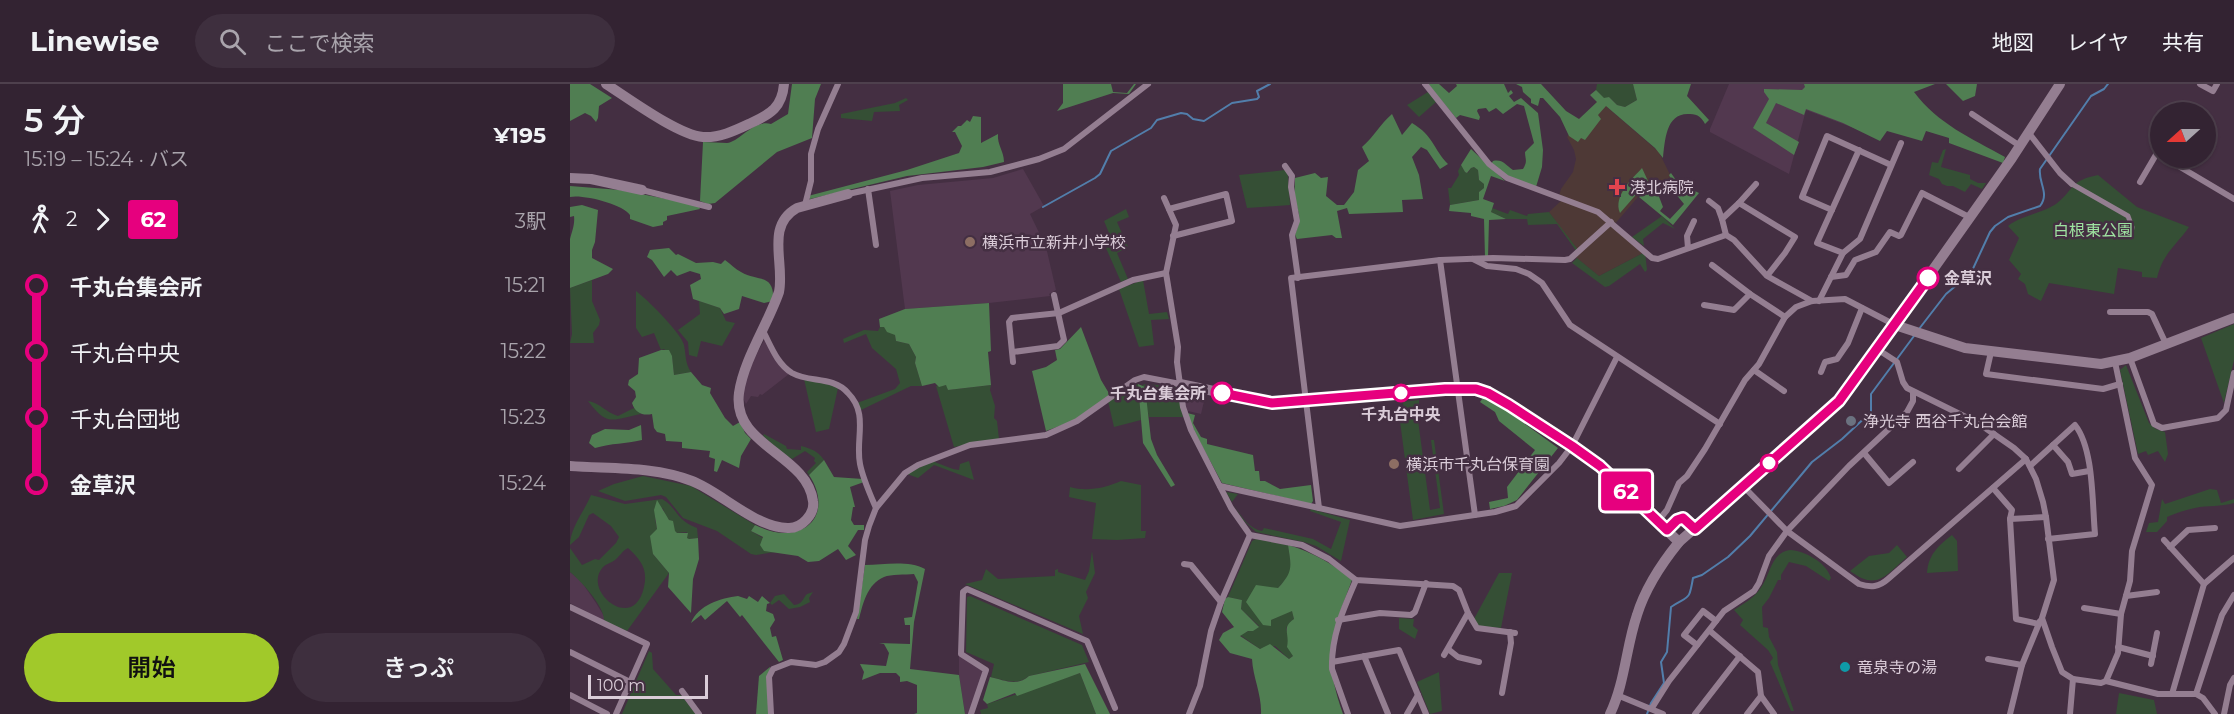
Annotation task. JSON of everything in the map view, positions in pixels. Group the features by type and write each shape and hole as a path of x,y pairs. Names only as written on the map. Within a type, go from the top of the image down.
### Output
{"street":[{"path":"606,84 678,128 701,137 732,132 774,111 780,103 784,84"},
{"path":"805,205 811,181 811,154 818,129 838,84"},
{"path":"570,466 657,472 678,476 715,492 766,523 781,528 799,526 807,519 814,503 807,482 798,471 757,438 745,422 739,396 742,381 780,286 778,242 780,230 788,214 805,205 868,189 922,178 990,172 1039,159 1064,149 1148,84"},
{"path":"1425,84 1489,164 1507,178 1598,212 1652,258 1658,259 1726,235"},
{"path":"1610,714 1642,601 1679,542 1839,401 2019,146 2060,84"},
{"path":"2200,84 2213,91 2217,84"},
{"path":"1972,114 2019,146"},
{"path":"2028,132 2060,173 2072,184 2128,216 2132,227 2131,233"},
{"path":"1832,210 1802,197 1827,136 1891,165"},
{"path":"1816,301 1843,253 1860,239 1901,143"},
{"path":"1843,253 1817,243 1859,150"},
{"path":"2140,182 2150,165"},
{"path":"1285,166 1292,176 1291,186 1297,221 1292,235 1298,278"},
{"path":"2182,168 2234,199"},
{"path":"570,178 591,179 709,207"},
{"path":"1722,219 1756,184"},
{"path":"868,189 876,245"},
{"path":"1831,277 1846,275 1855,260 1876,252 1890,232 1901,235 1922,193 1969,217"},
{"path":"1169,209 1226,194 1232,221 1173,236"},
{"path":"1164,198 1176,225 1166,273 1178,347 1179,384 1183,406 1191,430 1231,508 1250,535 1302,546 1329,559 1356,580 1426,583 1453,586 1459,590 1477,628 1513,633 1502,693"},
{"path":"1708,201 1718,208 1726,235 1734,240 1767,276 1816,301"},
{"path":"1739,203 1795,237 1767,276"},
{"path":"1688,248 1687,236 1694,221"},
{"path":"1319,508 1291,279 1440,260 1570,259 1611,222"},
{"path":"1472,259 1487,266 1516,269 1529,274 1542,283 1570,325 1720,424"},
{"path":"1440,260 1475,515"},
{"path":"1712,265 1785,317"},
{"path":"1013,362 1009,322 1012,318 1059,313 1133,280 1166,273"},
{"path":"1704,305 1734,310 1750,294"},
{"path":"1013,352 1058,346 1064,340 1054,295"},
{"path":"1658,521 1667,510 1679,483 1687,476 1785,317 1796,307 1816,301 1845,299 1894,325 1954,345 1991,352 2090,363 2115,362 2130,358 2234,318"},
{"path":"1821,372 1825,362 1837,359 1848,343 1862,308"},
{"path":"2110,312 2148,312 2152,315 2166,344"},
{"path":"763,331 776,356 790,372 828,381 848,392 860,416 860,462 876,508"},
{"path":"1877,349 1897,362 1903,382 1913,392 1978,423 2026,459 2030,466 2043,502 2054,580 2022,664 2010,714"},
{"path":"1991,352 1986,374 2103,388 2120,384"},
{"path":"1220,486 1400,526 1475,515 1516,506 1559,463 1572,446 1617,357"},
{"path":"2130,358 2154,424 2162,428 2218,418 2226,410 2234,373"},
{"path":"2106,681 2118,647 2121,614 2130,581 2132,551 2152,485 2135,458 2115,362"},
{"path":"1754,370 1784,391"},
{"path":"771,714 769,677 773,669 791,662 816,665 825,662 832,658 844,644 856,612 865,540 876,508 899,478 918,465 970,445 1046,435 1077,422 1135,380 1144,377 1272,403 1476,389 1488,393 1600,466 1679,542"},
{"path":"1654,711 1669,681 1724,611 1754,591 1769,556 1787,531 1907,412 1913,401 1913,392"},
{"path":"2030,466 2075,425 2082,434 2090,471 2095,534 2048,538"},
{"path":"1959,469 1994,434"},
{"path":"2053,445 2068,462 2072,474 2090,471"},
{"path":"1864,453 1888,483 1913,462"},
{"path":"1743,486 1787,531 1859,584 1878,586 2026,459"},
{"path":"1993,488 2012,510 2010,519 2016,619 2040,621"},
{"path":"2010,519 2046,517"},
{"path":"2170,547 2188,530 2215,528"},
{"path":"1189,714 1200,686 1211,631 1250,535"},
{"path":"2164,540 2204,584"},
{"path":"2172,694 2204,584 2234,558"},
{"path":"1184,564 1191,565 1221,602"},
{"path":"1348,714 1332,669 1332,662 1338,620 1356,580"},
{"path":"1338,620 1380,613 1411,615 1415,612 1426,583"},
{"path":"971,714 986,670 962,654 963,592 967,589 1088,641 1115,708"},
{"path":"2126,596 2157,592"},
{"path":"2196,694 2222,615 2234,596"},
{"path":"570,607 647,644 616,714"},
{"path":"2084,608 2121,614"},
{"path":"1697,645 1684,635 1703,611 1716,621"},
{"path":"1444,655 1468,613"},
{"path":"2040,621 2062,672 2073,679 2101,683 2106,681 2158,694 2196,694 2203,698 2215,714"},
{"path":"1710,631 1758,672 1761,696 1774,714"},
{"path":"2118,647 2152,660 2157,633"},
{"path":"1448,649 1458,657 1479,662"},
{"path":"1332,662 1399,650 1426,714"},
{"path":"570,652 630,682"},
{"path":"1364,656 1388,714"},
{"path":"1695,714 1740,656"},
{"path":"1988,659 2022,664"},
{"path":"2224,714 2230,705 2230,685 2234,678"},
{"path":"2070,714 2073,679"},
{"path":"682,691 699,714"},
{"path":"570,695 607,714"},
{"path":"1407,714 1418,695"},
{"path":"1617,695 1663,714"},
{"path":"1747,714 1761,696"}],"shaded area":[{"path":"1729,84 1892,84 1859,130 1806,110 1789,174 1710,132"},
{"name":"港北病院","path":"1602,96 1608,108 1659,152 1675,185 1654,197 1644,190 1613,226 1645,252 1599,276 1573,255 1577,252 1549,212 1561,201 1558,200 1561,189 1573,172 1576,159 1567,137"},
{"name":"横浜市立新井小学校","path":"1023,169 1044,206 1030,214 1046,247 1056,290 1049,294 1050,296 905,309 890,191 918,185 993,178"},
{"path":"765,339 789,374 762,395 751,396 746,404 741,394 750,366"},
{"path":"1184,389 1206,393 1201,414 1188,411 1187,413 1182,391"},
{"path":"570,572 581,581 604,616 604,621 570,603"},
{"path":"959,655 981,668 983,674 968,714 965,714 959,675"}],"green space":[{"path":"570,84 590,84 612,98 599,106 596,122 585,113 570,121"},
{"path":"792,84 821,84 815,99 812,138 777,152 715,203 708,204 700,201 703,142 732,142 759,125 771,124 788,114"},
{"path":"1063,84 1111,84 1113,92 1127,93 1136,84 1129,94 1113,93 1057,111 1063,103"},
{"path":"1428,84 1439,84 1449,93 1457,86 1456,84 1504,84 1508,93 1511,90 1513,93 1509,96 1514,102 1521,98 1538,113 1543,150 1542,167 1536,187 1508,177 1491,164 1493,161 1499,161 1513,170 1523,169 1526,162 1525,152 1534,143 1524,106 1517,104 1503,114 1496,108 1489,112 1486,108 1478,109 1479,120 1460,115 1456,118"},
{"path":"1516,84 1541,84 1566,111 1579,119 1597,102 1590,95 1596,90 1604,98 1609,97 1617,105 1625,107 1637,100 1633,84 1691,84 1687,96 1709,120 1705,124 1693,114 1682,115 1671,122 1663,158 1655,148 1606,106 1598,115 1601,119 1585,140 1581,138 1578,142 1569,136 1560,117 1543,98 1540,98 1538,106 1531,103 1531,99 1523,92 1522,87"},
{"path":"1597,84 1633,84 1637,100 1625,107 1617,105 1609,97 1604,99 1596,90"},
{"path":"1804,84 1935,84 1914,92 1944,122 2005,157 2003,163 1949,143 1949,138 1926,131 1922,141 1887,131 1880,141 1843,123 1806,109 1804,115 1776,103 1766,123 1799,142 1794,155 1753,128 1769,99 1764,89 1802,90 1805,87"},
{"path":"1946,84 1977,84 1975,96 1963,101"},
{"path":"1428,92 1436,102 1419,117 1407,105"},
{"path":"906,98 908,100 899,105 900,111 874,112 872,121 841,118 841,114 895,103"},
{"path":"1392,114 1402,135 1412,123 1425,133 1448,164 1440,169 1427,150 1421,147 1412,157 1419,175 1423,199 1402,200 1403,212 1349,214 1347,208 1337,211 1342,238 1332,235 1297,239 1295,235 1299,215 1295,195 1295,178 1315,173 1321,178 1328,177 1326,196 1337,205 1344,205 1354,192 1358,170 1369,161 1362,147"},
{"path":"973,116 981,117 981,143 998,134 1004,162 983,167 907,176 810,199 808,196 907,170 959,153 962,146 955,132 952,132 967,120 970,122"},
{"path":"1471,149 1505,181 1491,176 1483,199 1494,203 1491,212 1506,219 1489,220 1488,257 1485,257 1484,219 1471,216 1471,213 1449,211 1450,205 1479,200 1479,192 1484,188 1484,184 1479,180 1478,170 1474,167 1467,173 1461,165"},
{"path":"1946,149 1941,167 1970,175 1970,179 1978,183 1986,183 1982,189 1971,184 1965,192 1942,184 1939,179 1929,175 1932,162 1938,163 1943,150"},
{"path":"1461,165 1468,173 1474,167 1478,170 1479,180 1484,184 1484,188 1479,192 1479,200 1450,205 1448,188 1451,188 1459,175"},
{"path":"1642,168 1648,181 1620,213 1621,194"},
{"path":"1285,170 1288,175 1290,205 1247,208 1239,175"},
{"path":"1671,173 1678,183 1699,193 1673,225 1639,197 1645,190 1654,196 1658,194 1663,207 1660,211 1670,219 1684,204 1675,193 1669,195 1663,192 1674,185 1669,175"},
{"name":"白根東公園","path":"2098,175 2137,207 2189,227 2166,256 2157,278 2142,277 2142,272 2118,268 2114,294 2049,283 2041,301 2028,294 2025,284 2018,279 2021,274 2009,260 2019,238 2008,226 2056,204 2077,183"},
{"path":"570,186 620,190 698,205 700,209 667,216 663,225 653,227 630,219 626,211 611,204 583,197 570,197"},
{"path":"582,205 598,210 592,258 613,269 608,274 570,288 570,239 574,216 570,217 570,207"},
{"path":"1492,208 1508,214 1510,210 1527,216 1549,212 1579,251 1577,252 1557,224 1528,225 1527,219 1506,219 1491,212"},
{"path":"1126,209 1129,217 1117,222 1128,247 1117,253 1128,279 1121,282 1106,248 1114,245 1104,221"},
{"path":"1662,216 1675,229 1663,223 1643,239 1644,246 1632,237"},
{"path":"669,248 676,255 696,263 721,264 725,260 741,272 768,282 773,292 773,301 764,303 742,296 739,309 724,314 720,308 693,299 690,285 701,279 700,274 690,271 677,276 671,270 664,277 652,260 647,257 650,250"},
{"path":"1645,252 1647,270 1645,272 1640,264 1605,287 1572,263 1577,258 1599,276"},
{"path":"592,280 592,301 600,320 593,333 594,343 570,343 572,334 570,288"},
{"path":"1143,280 1149,314 1167,312 1169,319 1151,320 1154,345 1139,347 1119,289"},
{"path":"636,291 663,316 682,340 691,372 674,375 672,357 664,349 661,350 654,333 642,337 636,328"},
{"path":"699,301 720,308 726,321 735,323 722,346 701,341 697,357 689,355 688,342 678,330 700,314"},
{"path":"989,303 991,351 988,352 991,385 948,390 946,385 939,387 935,383 922,386 915,363 916,357 909,344 896,341 895,335 887,332 884,327 880,327 879,319 905,309"},
{"path":"2234,324 2234,360 2224,403 2201,338"},
{"path":"880,327 884,327 895,335 896,341 909,344 916,357 915,363 922,386 911,386 861,410 857,403 895,389 900,383 896,369 872,348 866,334 844,343 843,339 864,330 878,331"},
{"path":"1081,327 1101,380 1110,395 1073,421 1046,431 1032,371 1046,367 1057,360 1055,350 1060,349"},
{"path":"661,350 669,350 674,375 691,372 702,385 711,388 710,393 725,418 733,426 740,422 751,439 741,456 739,468 722,460 717,472 714,471 715,459 709,457 710,451 682,448 682,442 666,441 665,434 657,432 654,428 652,414 646,415 635,409 632,403 636,397 635,391 628,385 629,380 638,374 639,358"},
{"path":"2126,365 2149,423 2165,432 2168,454 2165,462 2158,451 2148,455 2146,451 2138,454 2120,370"},
{"path":"804,379 820,381 838,388 829,429 816,432"},
{"path":"1138,384 1141,420 1114,427 1108,401 1129,387"},
{"path":"1138,384 1145,387 1151,439 1157,455 1175,485 1171,487 1143,443"},
{"path":"947,385 948,390 991,385 990,390 995,406 994,418 997,421 999,439 954,447 936,386"},
{"path":"1142,385 1177,387 1183,417 1149,417 1145,388"},
{"path":"1483,398 1489,398 1558,448 1517,500 1490,509 1489,502 1508,498 1507,487 1535,450 1499,421 1495,412 1480,402"},
{"path":"1419,400 1419,405 1416,405 1430,510 1440,508 1431,440 1434,440 1444,514 1413,520 1399,414 1404,412 1403,402"},
{"path":"588,401 618,416 634,408 641,414 611,420 600,415"},
{"path":"1187,413 1195,415 1193,423 1201,437 1207,439 1207,444 1253,455 1255,471 1259,471 1260,481 1265,481 1280,489 1311,485 1313,501 1311,504 1222,483"},
{"path":"641,425 642,440 595,448 589,443 592,435 605,429 629,430"},
{"path":"764,434 786,446 787,449 801,450 801,446 812,449 824,460 809,475 807,472 816,463 815,458 805,451 792,459 763,436"},
{"path":"824,460 834,477 863,479 864,482 850,487 855,507 853,507 851,520 854,525 864,525 864,530 858,530 848,546 856,555 846,560 838,549 819,561 808,562 798,556 764,551 760,545 763,537 751,531 755,525 772,532 783,533 795,532 812,522 817,514 818,495 809,475"},
{"path":"932,461 959,470 960,464 969,461 974,480 934,465 918,478 907,474"},
{"path":"643,476 691,486 755,525 751,531 763,538 764,551 775,552 751,554 717,531 683,518 666,497 661,495 625,501 598,491"},
{"path":"1121,481 1141,485 1141,531 1146,531 1145,538 1092,539 1096,503 1069,497 1070,487 1096,488"},
{"path":"2210,489 2217,490 2221,503 2234,499 2234,503 2181,512 2167,517 2167,521 2157,532 2146,532 2149,523 2158,522 2162,499 2165,504"},
{"path":"1226,492 1238,494 1232,502"},
{"path":"591,495 625,504 662,499 680,518 697,528 698,538 686,538 687,532 677,533 663,508 655,519 657,529 653,554 669,573 627,631 604,621 597,602 570,572 570,548 582,565 595,559 599,560 619,537 611,526 593,513 589,515 579,537 570,545 575,526","holes":["628,548 640,561 645,581 638,601 630,607 621,608 612,604 604,596 599,587 598,577 603,567"]},
{"path":"657,500 669,520 673,521 677,533 688,533 687,538 689,539 698,538 699,559 693,579 691,613 668,587 669,573 653,554 650,536 657,529 654,510"},
{"path":"1233,504 1252,527 1262,531 1264,528 1313,539 1331,549 1341,522 1310,511 1311,509 1350,520 1341,561 1316,546 1256,532 1243,520"},
{"path":"1952,535 1957,541 1958,571 1927,573 1929,561 1935,551"},
{"path":"1256,539 1288,545 1292,570 1278,588 1271,620 1292,610 1294,619 1286,628 1293,656 1289,659 1275,646 1260,649 1240,635 1259,626 1241,609 1242,600 1228,597 1252,541"},
{"path":"1288,545 1322,559 1352,580 1334,631 1331,660 1336,693 1343,714 1261,714 1252,659 1230,653 1219,640 1223,633 1234,627 1222,612 1225,599 1228,597 1242,600 1241,609 1259,627 1240,636 1260,649 1270,644 1289,659 1293,656 1287,647 1287,628 1294,619 1292,611 1271,620 1271,626 1263,625 1246,602 1256,585 1278,588 1287,577 1290,568"},
{"path":"1897,545 1907,557 1880,579 1867,580 1850,571 1869,556 1889,553"},
{"path":"1790,550 1820,562 1831,578 1829,581 1806,566 1789,562 1781,575 1781,580 1778,580 1762,607 1763,627 1768,628 1769,637 1777,652 1778,665 1794,711 1791,711 1770,662 1773,658 1768,650 1740,625 1743,620 1734,610 1757,593 1778,555"},
{"path":"1092,551 1095,573 1086,592 1088,598 1079,616 1083,634 965,584 982,580 986,569 998,579 1055,576 1055,570 1058,569 1058,572 1085,580"},
{"path":"903,564 925,569 914,622 910,669 959,675 965,714 914,714 917,713 917,685 907,681 900,682 900,677 896,673 880,673 862,680 864,672 860,664 886,666 889,653 884,644 879,643 910,644 910,625 905,625 904,618 912,617 918,582 914,574 890,575 878,580 870,589 859,619 857,619 865,565"},
{"path":"1499,573 1512,573 1501,628 1478,626 1474,619"},
{"path":"813,592 809,598 810,602 800,607 789,609 779,600 772,605 770,603 775,596 784,594 794,605"},
{"path":"738,596 747,599 749,596 758,602 762,596 770,603 767,604 766,611 773,614 775,620 770,628 772,637 776,636 783,660 779,662 742,615 740,617 727,601 705,620 701,615 691,623 704,607"},
{"path":"970,596 1082,645 1089,662 1029,676 1020,681 991,677 994,664 966,652 967,597"},
{"path":"1399,618 1414,619 1413,626 1418,630 1415,639 1399,629"},
{"path":"649,651 652,653 653,669 676,695 681,695 696,714 622,714"},
{"path":"1085,664 1110,714 1096,714 1080,673 1017,696 1015,693 987,704 983,700 990,677 1015,682 1029,676"},
{"path":"770,667 769,714 756,714 759,676"},
{"path":"1439,672 1442,711 1430,714 1417,682"},
{"path":"1080,673 1096,714 981,714 980,710 988,708 987,704"},
{"path":"2119,693 2154,700 2157,714 2116,714"}],"waterway":[{"path":"1043,207 1095,178 1100,174 1111,151 1151,128 1157,120 1181,113 1204,121 1232,103 1257,99 1259,97 1257,91 1270,84"},
{"path":"1919,329 1946,294 1971,273 1995,226 2008,217 2040,206 2044,197 2040,169 2091,96 2108,84"},
{"path":"1647,714 1664,683 1661,662 1667,652 1671,607 1687,597 1693,578 1702,575 1728,557 1750,536 1812,462 1842,439 1871,412 1871,394 1914,336"}],"bus line":[{"name":"62","path":"1222,393 1272,403 1445,389 1476,389 1509,405 1600,466 1667,530 1677,520 1683,518 1695,529 1839,401 1928,278"}],"place":[{"name":"港北病院","path":"1617,187"},
{"name":"横浜市立新井小学校","path":"970,242"},
{"name":"金草沢","path":"1928,278"},
{"name":"千丸台集会所","path":"1222,393"},
{"name":"千丸台中央","path":"1401,393"},
{"name":"浄光寺 西谷千丸台会館","path":"1851,421"},
{"name":"横浜市千丸台保育園","path":"1394,464"},
{"name":"竜泉寺の湯","path":"1845,667"}]}
